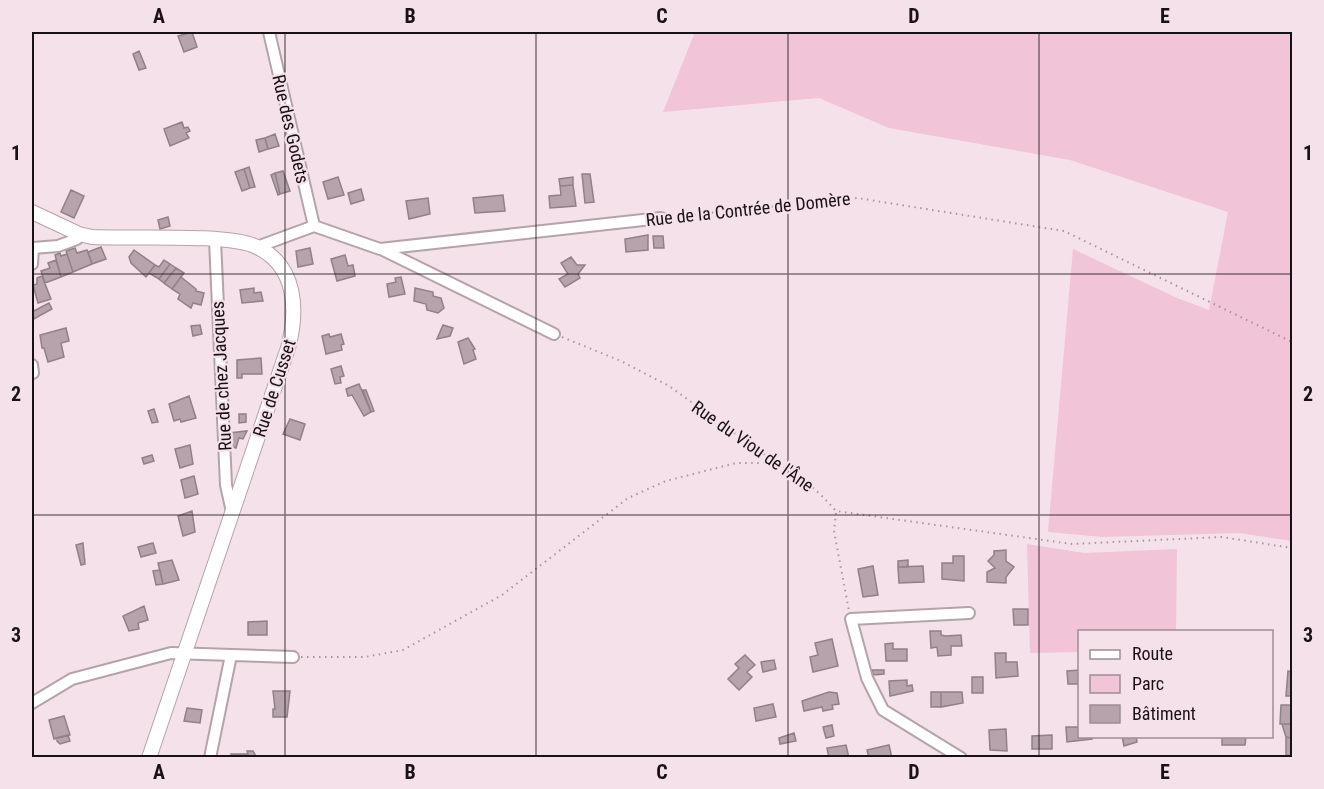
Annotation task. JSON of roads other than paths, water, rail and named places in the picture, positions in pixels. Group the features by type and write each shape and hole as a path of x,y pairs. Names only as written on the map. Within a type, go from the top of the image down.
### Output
{"street":[{"name":"Rue des Godets","path":"269,32 314,226"},
{"path":"32,212 80,234 126,239 215,240 257,246 314,226"},
{"name":"Rue de la Contrée de Domère","path":"314,226 380,249 661,218"},
{"path":"32,264 33,248 58,246 77,239 80,234"},
{"name":"Rue de chez Jacques","path":"215,240 226,485 232,512"},
{"name":"Rue de Cusset","path":"149,758 288,348 296,310 292,290 283,270 257,246"},
{"path":"380,249 554,334"},
{"path":"961,758 882,710 867,678 851,619 969,613"},
{"path":"32,703 72,679 171,653 292,657"},
{"path":"210,758 231,655"}]}
